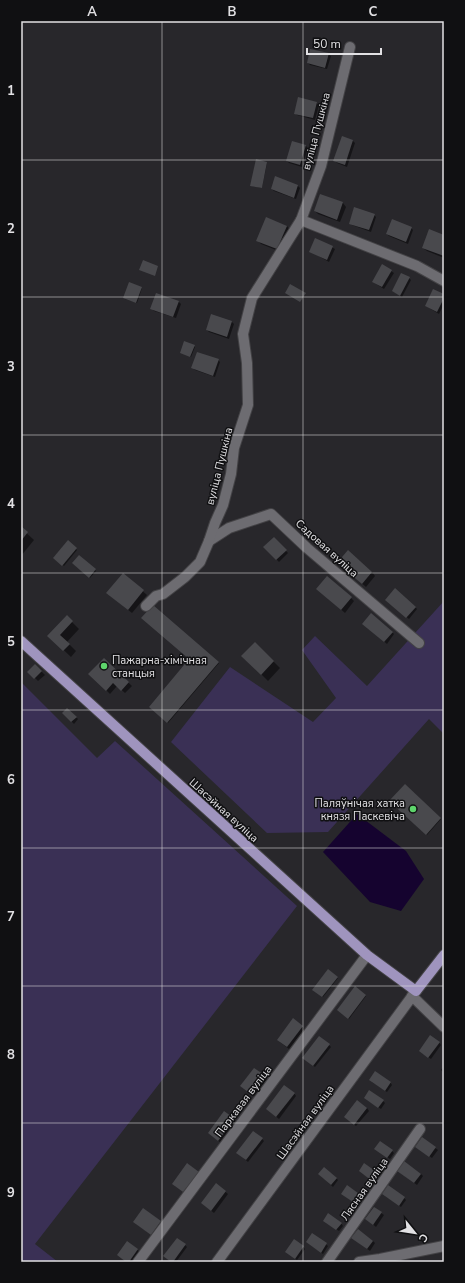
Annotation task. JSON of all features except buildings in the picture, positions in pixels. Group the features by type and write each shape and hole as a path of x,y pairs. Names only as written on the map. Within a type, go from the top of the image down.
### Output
{"main road":[{"name":"Шасэйная вуліца","path":"21,641 367,955 414,994 444,955"}],"street":[{"name":"вуліца Пушкіна","path":"146,606 156,596 163,594 200,562 223,505 231,474 234,448 248,405 247,363 243,334 252,298 301,220 321,166 350,47"},
{"path":"301,220 417,266 444,281"},
{"name":"Садовая вуліца","path":"209,541 229,528 271,514 307,548 419,643"},
{"name":"Паркавая вуліца","path":"138,1262 367,955"},
{"name":"Шасэйная вуліца","path":"217,1262 414,994 444,1027"},
{"name":"Лясная вуліца","path":"327,1262 420,1129"},
{"path":"359,1262 444,1246"}],"shaded area":[{"path":"444,601 444,734 429,719 328,832 267,833 171,742 230,667 313,722 336,698 302,650 315,636 367,686"},
{"path":"21,682 97,758 115,741 297,906 35,1244 58,1262 21,1262"},
{"path":"357,814 406,851 424,879 401,911 370,902 323,852"}],"place":[{"name":"Пажарна-хімічная станцыя","path":"104,666"},
{"name":"Паляўнічая хатка князя Паскевіча","path":"413,809"}]}
